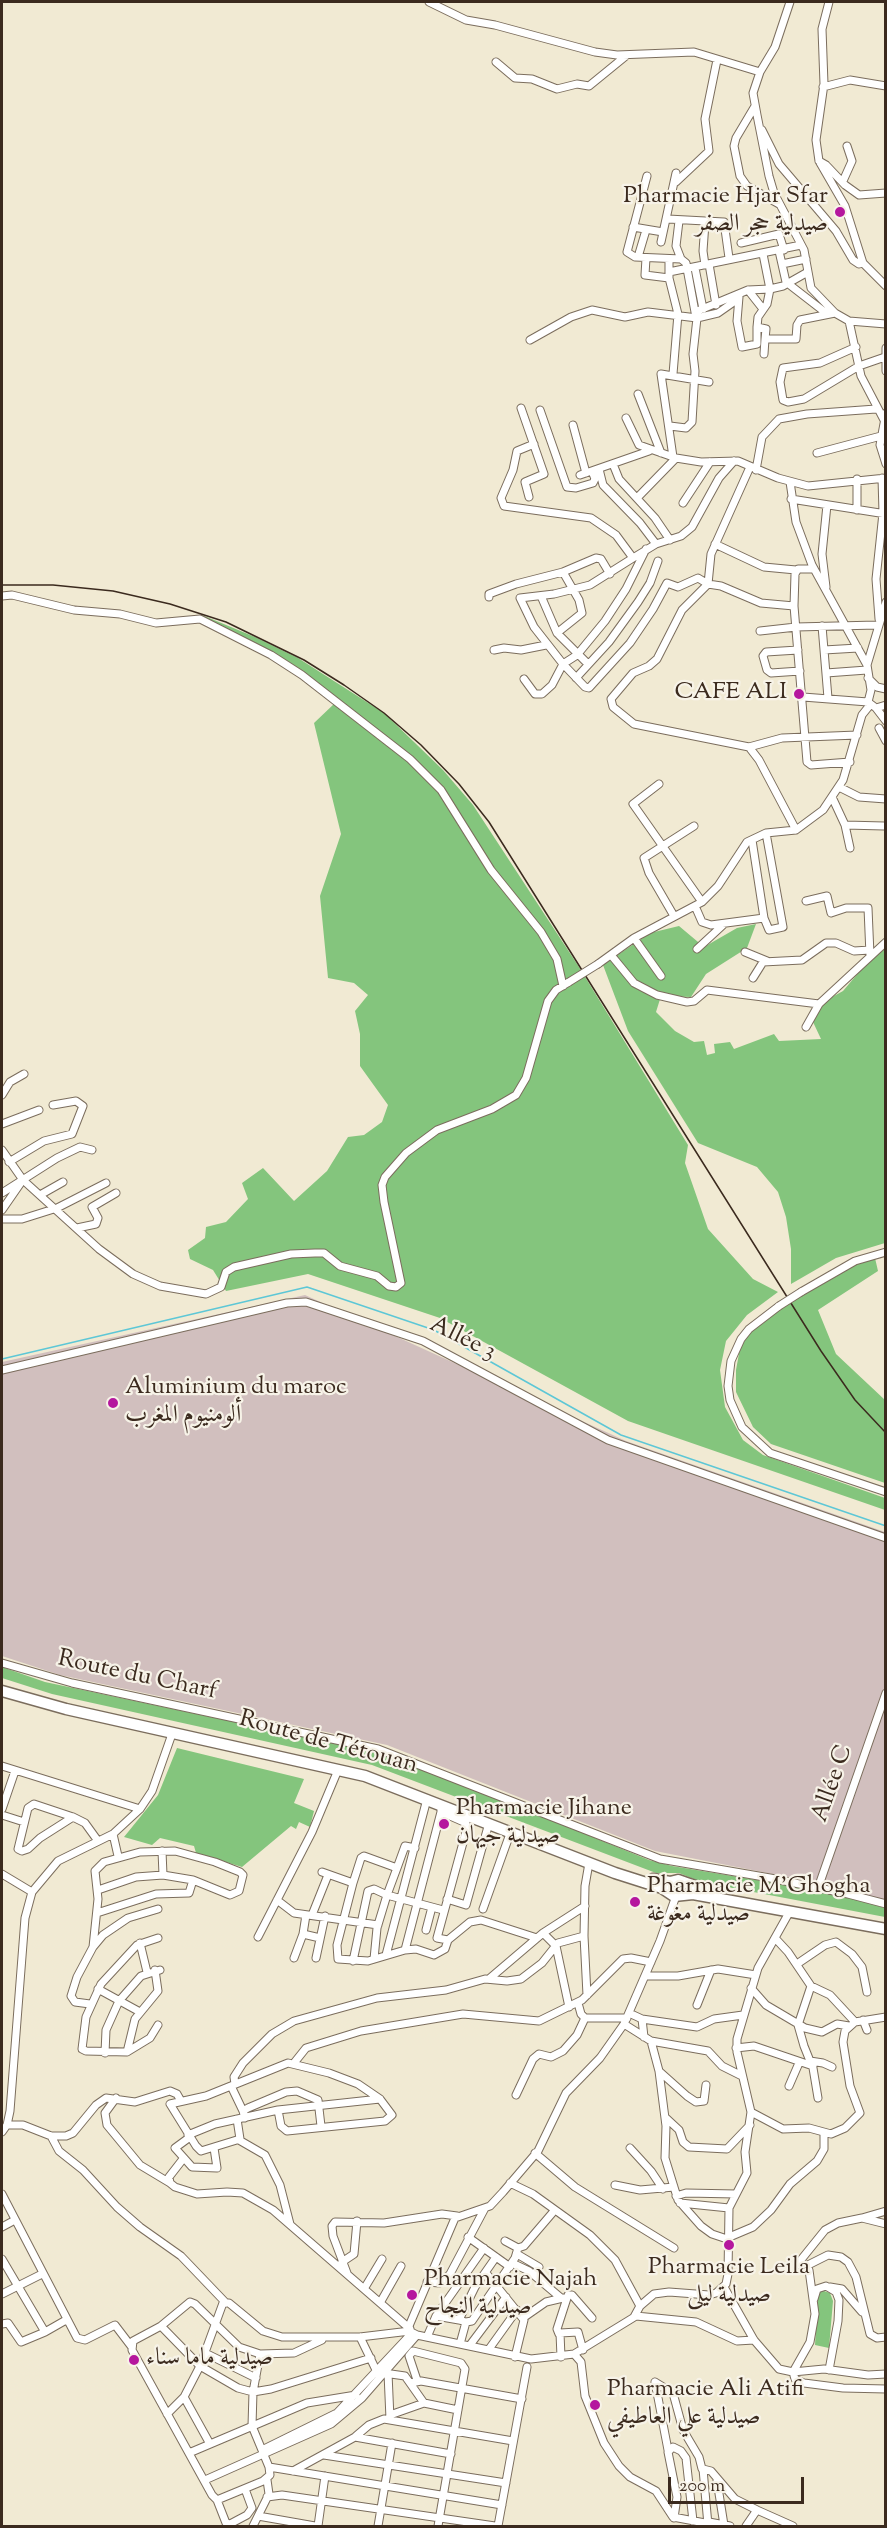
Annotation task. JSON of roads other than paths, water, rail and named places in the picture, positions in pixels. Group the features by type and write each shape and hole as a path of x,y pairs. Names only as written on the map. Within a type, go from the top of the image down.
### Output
{"highway":[{"name":"Route de Tétouan","path":"2,1684 70,1704 364,1770 676,1889 713,1892 885,1923"},
{"name":"Route de Tétouan","path":"2,1691 36,1702 172,1734 338,1770 427,1798 442,1808 511,1831 589,1863 676,1889 885,1929"}],"street":[{"path":"429,2 466,21 495,25 595,52 627,55 686,51 760,72"},
{"path":"790,2 775,47 760,72 753,93 769,176 780,205 801,245 806,259 806,273 814,293 835,313 849,321 885,324"},
{"path":"829,2 822,29 824,87 816,140 819,161 845,207 863,263 885,286"},
{"path":"496,62 515,78 532,79 557,89 576,84 589,86 627,55"},
{"path":"676,182 709,151 705,119 717,60"},
{"path":"824,87 850,80 885,86"},
{"path":"756,106 736,138 734,146 740,177 747,186 780,205"},
{"path":"760,125 779,164 836,231 854,260 859,264 863,263"},
{"path":"843,181 852,161 847,147"},
{"path":"819,161 854,193 868,199 885,193"},
{"path":"661,242 668,219 676,173"},
{"path":"647,176 627,250 628,255 642,258 681,259"},
{"path":"668,219 725,224 729,258"},
{"path":"670,426 683,428 691,425 695,379 693,354 696,315 686,263 681,259 676,244 679,221"},
{"path":"705,223 703,251 716,305"},
{"path":"633,227 663,232"},
{"path":"646,230 642,258 645,275 669,275 729,258 782,251 801,245"},
{"path":"741,243 779,234 782,264 787,283 826,313"},
{"path":"739,296 738,326 743,348 757,344 758,317 767,304 770,289 763,254"},
{"path":"669,259 669,275 678,314 673,374"},
{"path":"782,264 806,259"},
{"path":"695,268 703,309"},
{"path":"530,340 571,317 592,310 625,317 648,312 718,314 748,290 763,287 770,289 806,273"},
{"path":"748,290 763,309"},
{"path":"696,315 703,309 739,296"},
{"path":"765,339 796,339 799,321 826,313 835,313"},
{"path":"849,321 861,376 876,409 885,422"},
{"path":"757,327 766,329 764,354"},
{"path":"856,347 820,363 783,368 780,382 783,400 791,402 804,399 859,366 885,357"},
{"path":"885,348 885,370"},
{"path":"637,498 674,457 661,374 673,374 709,382"},
{"path":"638,394 661,453"},
{"path":"521,408 544,476 525,482 529,497"},
{"path":"857,735 805,736 763,741 749,747 633,723 611,704 612,695 628,678 657,659 682,610 708,584 711,554 753,468 762,437 779,419 807,414 876,409"},
{"path":"540,410 568,488 593,483 595,479 589,472 573,425"},
{"path":"885,413 885,422 880,436 880,455 885,464"},
{"path":"626,418 639,445 649,451 674,457 710,462 734,460 790,482 808,486 829,485 857,479 884,478 884,514 876,579 878,622"},
{"path":"817,453 880,436"},
{"path":"534,444 517,451 513,470 502,494 502,505 591,518 616,535 633,558"},
{"path":"589,472 649,451"},
{"path":"541,463 556,458"},
{"path":"734,460 719,478 692,527 685,534 646,549 590,585 574,590 520,598 526,614 546,645 588,688 598,681 648,618 667,583 678,587 698,578 708,584 722,586 761,603 794,606"},
{"path":"683,503 710,462"},
{"path":"614,464 619,479 670,540"},
{"path":"589,472 640,523 656,544"},
{"path":"857,479 857,510"},
{"path":"2,1150 23,1180 122,1267 163,1287 207,1294 221,1287 226,1272 234,1267 291,1254 315,1252 324,1253 339,1266 377,1276 392,1287 399,1286 400,1275 382,1189 385,1177 406,1153 436,1130 492,1109 516,1095 526,1078 548,1001 566,984 634,938 699,904 718,886 741,847 766,833 796,830 823,810 838,787 850,762 864,710 871,705 881,689 867,671 858,648 813,566 801,537 791,499 790,482"},
{"path":"807,502 808,486"},
{"path":"791,499 884,514"},
{"path":"827,505 822,560 827,590"},
{"path":"715,544 764,567 796,570 813,566 822,560"},
{"path":"524,679 535,694 542,694 552,685 563,664 577,655 617,603 646,549"},
{"path":"489,597 489,594 516,584 563,572 596,558 601,559 610,574"},
{"path":"576,678 609,642 638,602 650,583 658,561"},
{"path":"796,570 794,606 809,765 850,762"},
{"path":"558,633 582,613 574,590 563,572"},
{"path":"2,596 12,595 74,610 120,614 156,623 200,619 271,655 302,675 410,759 441,790 490,870 541,932 557,959 566,984"},
{"path":"541,596 558,633 588,664"},
{"path":"867,671 885,602"},
{"path":"760,632 796,627 878,622"},
{"path":"822,626 828,698"},
{"path":"494,650 504,648 521,650 546,645"},
{"path":"824,651 858,648"},
{"path":"798,650 766,652 763,656 767,670 771,673 800,671"},
{"path":"826,673 867,671"},
{"path":"802,697 885,705"},
{"path":"871,705 885,722"},
{"path":"879,728 885,741"},
{"path":"749,747 759,760 796,830"},
{"path":"659,784 633,804 663,844 699,904 702,922 711,925 764,918"},
{"path":"838,787 859,796 885,799"},
{"path":"832,797 845,825 849,849"},
{"path":"845,825 884,826"},
{"path":"674,916 644,860 663,844 694,826"},
{"path":"752,840 764,918 769,930 783,927 766,833"},
{"path":"806,901 827,896 831,913 846,908 868,909 870,952"},
{"path":"697,949 724,923"},
{"path":"634,938 661,976"},
{"path":"806,1027 819,1004 843,984 870,952 885,942"},
{"path":"745,952 767,961 802,960 826,943 836,943 854,951 870,952"},
{"path":"610,955 634,983 657,995 687,1002 694,1001 707,990 819,1004"},
{"path":"753,978 763,962 767,961"},
{"path":"2,1095 9,1082 24,1074"},
{"path":"9,1162 44,1141 72,1134 83,1106 76,1101 53,1104"},
{"path":"2,1124 39,1110"},
{"path":"2,1193 66,1153 80,1147 92,1150"},
{"path":"2,1210 23,1180"},
{"path":"40,1195 63,1182"},
{"path":"2,1219 22,1219 57,1209 105,1183"},
{"path":"77,1228 96,1224 98,1218 92,1207 116,1193"},
{"path":"885,1252 855,1261 779,1306 749,1329 741,1338 731,1361 728,1386 730,1400 742,1427 770,1453 885,1492"},
{"name":"Allée 3","path":"2,1370 287,1303 306,1302 423,1341 608,1440 885,1538"},
{"name":"Route du Charf","path":"2,1663 63,1681 378,1749 660,1859 818,1888 885,1904"},
{"name":"Allée C","path":"818,1888 885,1693"},
{"path":"172,1734 152,1791 140,1809 113,1834 58,1861 32,1892 24,1927 4,2129 26,2126 51,2136 71,2134 100,2101 116,2098 139,2102 170,2091 177,2094 181,2101"},
{"path":"2,1766 140,1809"},
{"path":"258,1937 312,1832 338,1770"},
{"path":"2,1809 15,1771"},
{"path":"386,1955 427,1798"},
{"path":"73,1817 22,1851 17,1846 28,1808 34,1804 73,1817 85,1822 98,1841"},
{"path":"405,1950 442,1808 466,1823 467,1827 437,1936 439,1940 448,1940"},
{"path":"2,1815 24,1822"},
{"path":"447,1899 466,1905 489,1823"},
{"path":"483,1909 511,1831"},
{"path":"113,1834 118,1856"},
{"path":"374,1959 378,1925 405,1846 415,1848"},
{"path":"162,1851 163,1875"},
{"path":"93,1947 98,1890 96,1867 118,1856 162,1851 206,1859 243,1875 239,1891 231,1895 193,1880 163,1875 136,1877 98,1890"},
{"path":"397,1868 364,1856 361,1858 336,1955 339,1959 353,1961 374,1959 416,1949 434,1955 445,1948 448,1940 470,1922 481,1920 540,1935 555,1945 569,2007"},
{"path":"587,1995 584,1936 585,1880 589,1863"},
{"path":"2,1874 32,1892"},
{"path":"294,1958 325,1874 353,1883"},
{"path":"97,1913 156,1894 188,1893 193,1880"},
{"path":"353,1961 368,1891 374,1888 387,1895 443,1910"},
{"path":"348,2276 332,2226 338,2221 384,2223 442,2214 457,2216 494,2203 536,2153 566,2093 600,2058 627,2018 651,1962 676,1889"},
{"path":"277,1900 290,1911 378,1925"},
{"path":"489,1979 540,1935 585,1906"},
{"path":"426,1930 432,1907"},
{"path":"90,2004 75,2002 71,1996 77,1977 93,1947 103,1935 128,1918 158,1909"},
{"path":"116,2098 106,2111 107,2125 140,2165 179,2189 197,2194 243,2193 273,2210 412,2332 515,2357 540,2359 574,2354 634,2317 648,2298 663,2292 702,2296 716,2293 724,2288 729,2274 727,2239 729,2208 747,2173 746,2152 751,2125 751,2112 736,2048 743,2015 756,1975 790,1911"},
{"path":"316,1958 325,1916"},
{"path":"303,1934 320,1938"},
{"path":"239,2140 241,2116 233,2085 234,2077 243,2063 272,2034 294,2021 366,2000 437,1992 489,1979 507,1981 521,1979 542,1963 555,1945 584,1936"},
{"path":"158,1938 140,1943 111,1970 90,2004 84,2025 82,2049 105,2053 127,2052 150,2038 158,2025"},
{"path":"775,1938 797,1964 811,1986 830,1995 867,2030"},
{"path":"797,1964 825,1945 836,1942 852,1954 862,1967 867,1992"},
{"path":"127,2052 133,2025 140,2012 158,1991 154,1970 140,1943"},
{"path":"294,2063 306,2048 361,2031 469,2014 533,2022 578,2002 623,1959 632,1958 651,1962"},
{"path":"105,2053 106,2030 119,2001 154,1970"},
{"path":"645,1976 678,1976 711,1970 756,1975"},
{"path":"697,2005 711,1970"},
{"path":"811,1986 798,2025 806,2052 813,2064 818,2098"},
{"path":"751,1988 766,2005 798,2025 822,2032 837,2024 885,2017"},
{"path":"98,1989 140,2012"},
{"path":"578,2002 581,2014 585,2018 642,2019 697,2028 714,2019 743,2015"},
{"path":"516,2095 533,2059 539,2054 551,2057 563,2051 577,2035 585,2018"},
{"path":"627,2018 648,2039 708,2051 722,2066 742,2076"},
{"path":"642,2019 659,2071 665,2117 665,2158 676,2196 701,2226 712,2234 727,2239 753,2227 771,2210 790,2184 817,2161 824,2149 824,2133"},
{"path":"751,2112 783,2129 809,2128 824,2133 840,2132 859,2116 859,2106 850,2086 843,2042 845,2031 856,2022"},
{"path":"736,2048 754,2046 799,2063 823,2063 832,2067"},
{"path":"278,2110 280,2124 284,2130 388,2119 392,2113 380,2099 346,2078 294,2063 283,2064 206,2096 172,2102 170,2106 199,2150 239,2140 265,2155 286,2202 290,2224"},
{"path":"789,2086 799,2063"},
{"path":"659,2071 696,2102 704,2101 706,2085"},
{"path":"241,2116 291,2091 312,2095 319,2105 321,2126"},
{"path":"214,2148 218,2164 216,2169 198,2169 183,2159 175,2147 189,2136 215,2124 241,2116 380,2099"},
{"path":"665,2117 679,2130 683,2142 689,2147 727,2149 751,2125"},
{"path":"51,2136 59,2151 83,2170 121,2211 181,2256 226,2303 250,2323 272,2334 292,2338 360,2337 412,2332"},
{"path":"630,2148 651,2171 663,2189"},
{"path":"536,2153 575,2187 674,2247"},
{"path":"170,2183 169,2177 183,2159"},
{"path":"510,2183 533,2194 554,2211 587,2232 615,2260 640,2306"},
{"path":"615,2185 640,2190 674,2187"},
{"path":"676,2196 686,2193 736,2194"},
{"path":"2,2194 66,2320 80,2341 115,2325 131,2346 217,2500 226,2523 230,2524 248,2515 252,2508 245,2489"},
{"path":"680,2203 729,2208"},
{"path":"427,2282 437,2284 443,2281 485,2208"},
{"path":"436,2316 472,2321 511,2265 518,2251 554,2211"},
{"path":"885,2211 838,2223 825,2230 800,2261 800,2265 809,2270 814,2301 810,2343 793,2372 795,2379 804,2383 843,2388 885,2389"},
{"path":"263,2452 331,2424 362,2398 382,2374 412,2332 427,2282 457,2216"},
{"path":"862,2218 885,2224"},
{"path":"2,2227 15,2220"},
{"path":"342,2262 354,2254 357,2222"},
{"path":"468,2237 496,2258 534,2275 563,2297"},
{"path":"505,2241 539,2267 534,2275"},
{"path":"427,2337 436,2316 484,2248"},
{"path":"804,2267 828,2255 836,2255 848,2262 856,2277 870,2334 877,2338 885,2337"},
{"path":"460,2344 462,2321 475,2287 496,2258"},
{"path":"2,2259 4,2268 45,2332"},
{"path":"364,2289 382,2259"},
{"path":"380,2303 401,2266"},
{"path":"486,2273 523,2318 525,2325 515,2357"},
{"path":"2,2294 42,2274"},
{"path":"814,2301 819,2288 836,2286 846,2292 864,2314"},
{"path":"829,2370 839,2306 836,2292 830,2287"},
{"path":"724,2288 754,2340 774,2365 784,2372 818,2369 857,2375 885,2374"},
{"path":"523,2318 540,2306 572,2295 592,2318"},
{"path":"470,2345 506,2297"},
{"path":"561,2357 557,2328 561,2322 563,2297"},
{"path":"131,2346 135,2338 161,2325 190,2302 195,2304 239,2347 260,2354 294,2353 324,2338"},
{"path":"167,2414 184,2397 200,2366 222,2305 226,2303"},
{"path":"489,2349 517,2310"},
{"path":"634,2317 688,2320 704,2324 741,2342 754,2340"},
{"path":"2,2324 8,2323 21,2342 66,2320"},
{"path":"161,2325 200,2366 238,2388 253,2392 271,2389 371,2358"},
{"path":"559,2334 576,2331 583,2350"},
{"path":"360,2337 382,2374 387,2391 390,2417"},
{"path":"424,2403 414,2382 409,2356 413,2351 463,2364 465,2369 438,2526"},
{"path":"205,2353 255,2378"},
{"path":"217,2500 267,2480 270,2475 269,2467 252,2426 253,2392 260,2354"},
{"path":"574,2354 580,2359 585,2396 608,2450 627,2475 657,2493 674,2518 727,2526 717,2481"},
{"path":"267,2498 282,2495 496,2526 527,2367"},
{"path":"205,2480 331,2417 382,2374 403,2375 414,2382 522,2399"},
{"path":"674,2518 677,2497 655,2382 673,2393 677,2413 691,2447 699,2457 709,2524"},
{"path":"189,2453 307,2403 356,2395"},
{"path":"184,2397 210,2444"},
{"path":"293,2470 356,2437 374,2421 424,2403 458,2410"},
{"path":"390,2417 454,2432 513,2442"},
{"path":"356,2437 451,2454"},
{"path":"378,2526 392,2443"},
{"path":"668,2450 675,2447 684,2454 693,2521"},
{"path":"684,2454 691,2447"},
{"path":"324,2455 506,2483"},
{"path":"269,2467 501,2505"},
{"path":"702,2469 708,2469 735,2499 793,2526"},
{"path":"258,2516 317,2526 325,2476"},
{"path":"253,2526 267,2498 269,2491 267,2480"},
{"path":"746,2526 757,2510"}],"waterway":[{"path":"2,1359 307,1287 434,1330 621,1435 886,1526"}],"railway":[{"path":"2,585 53,585 113,591 170,604 226,622 304,660 344,685 384,713 421,745 459,784 489,822 821,1351 855,1400 886,1433"}],"place":[{"name":"Pharmacie Hjar Sfar صيدلية حجر الصفر","path":"840,212"},
{"name":"CAFE ALI","path":"799,694"},
{"name":"Aluminium du maroc ألومنيوم المغرب","path":"113,1403"},
{"name":"Pharmacie Jihane صيدلية جيهان","path":"444,1824"},
{"name":"Pharmacie M'Ghogha صيدلية مغوغة","path":"635,1902"},
{"name":"Pharmacie Leila صيدلية ليلى","path":"729,2245"},
{"name":"Pharmacie Najah صيدلية النجاح","path":"412,2295"},
{"name":"صيدلية ماما سناء","path":"134,2360"},
{"name":"Pharmacie Ali Atifi صيدلية علي العاطيفي","path":"595,2405"}]}
